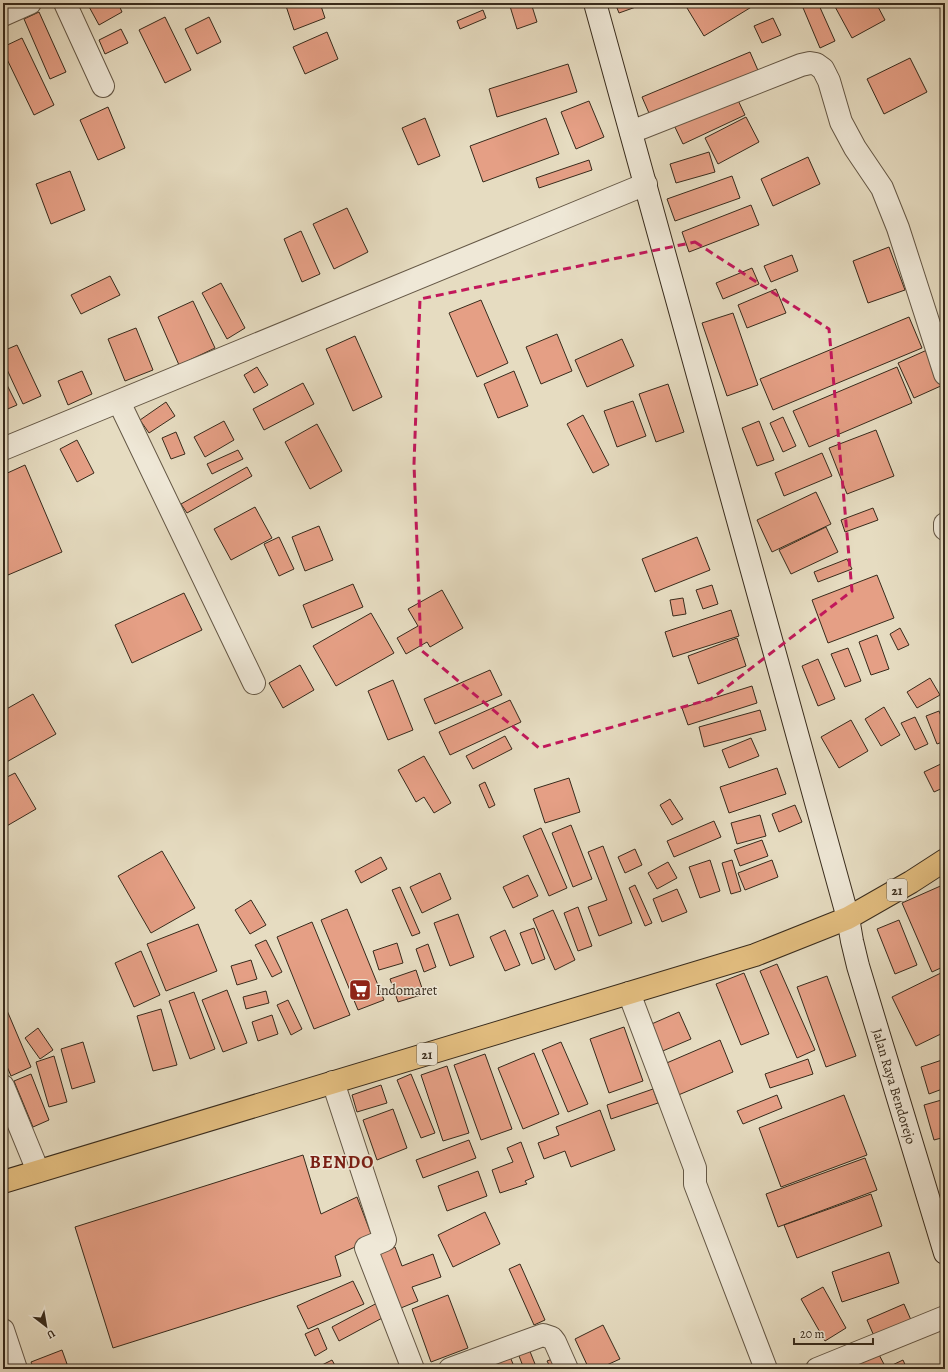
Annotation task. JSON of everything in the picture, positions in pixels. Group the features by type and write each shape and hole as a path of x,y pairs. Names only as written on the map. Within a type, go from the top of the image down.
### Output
{"highway":[{"name":"21","path":"3,1182 755,956 848,918 911,882 945,860"}],"street":[{"path":"3,15 30,3"},
{"path":"65,3 103,86"},
{"name":"Jalan Raya Bendorejo","path":"595,3 848,918 858,966 945,1253"},
{"path":"631,132 801,65 810,63 816,64 823,69 829,81 842,122 855,148 882,188 898,228 945,374"},
{"path":"3,450 646,184"},
{"path":"119,402 254,683"},
{"path":"945,524 945,529"},
{"path":"629,993 695,1168 695,1184 766,1369"},
{"path":"333,1082 385,1240 366,1248 413,1369"},
{"path":"3,1086 38,1171"},
{"path":"817,1369 945,1317"},
{"path":"3,1330 16,1369"},
{"path":"450,1369 543,1335 552,1338 555,1342 567,1369"}],"highlighted area":[{"path":"695,242 829,329 852,591 711,699 539,748 421,650 414,464 420,299"}],"building":[{"path":"87,3 118,3 122,12 99,25"},
{"path":"294,3 320,3 325,18 294,30 286,6"},
{"path":"509,3 531,3 537,22 517,29"},
{"path":"615,3 647,3 619,13"},
{"path":"684,3 758,3 704,36"},
{"path":"801,3 818,3 835,41 820,48"},
{"path":"833,3 876,3 885,20 852,38"},
{"path":"483,10 486,18 460,29 457,21"},
{"path":"39,12 66,72 50,79 24,19"},
{"path":"165,17 191,70 165,83 139,30"},
{"path":"209,17 221,42 197,54 185,29"},
{"path":"773,18 781,35 762,43 754,26"},
{"path":"121,29 128,43 105,54 99,40"},
{"path":"327,32 338,59 305,74 293,47"},
{"path":"22,38 54,105 34,115 3,51 3,47"},
{"path":"750,52 760,75 652,120 642,97"},
{"path":"910,58 927,92 884,114 867,79"},
{"path":"568,64 577,92 497,117 489,89"},
{"path":"735,94 745,115 683,144 673,123"},
{"path":"589,101 604,137 576,149 561,112"},
{"path":"108,107 125,148 98,160 80,120"},
{"path":"746,117 759,142 718,164 705,138"},
{"path":"425,118 440,156 418,165 402,128"},
{"path":"546,118 559,154 483,182 470,146"},
{"path":"709,152 715,172 676,183 670,164"},
{"path":"808,157 820,184 773,206 761,179"},
{"path":"589,160 592,170 539,188 536,178"},
{"path":"70,171 85,210 51,224 36,184"},
{"path":"732,176 740,198 675,221 667,199"},
{"path":"751,205 759,225 689,252 682,232"},
{"path":"347,208 368,252 334,269 313,224"},
{"path":"301,231 320,274 302,282 284,239"},
{"path":"889,247 905,290 868,303 853,261"},
{"path":"792,255 798,271 771,282 764,266"},
{"path":"752,268 759,284 723,299 716,283"},
{"path":"110,276 120,295 81,314 71,295"},
{"path":"221,283 245,328 227,339 202,293"},
{"path":"776,289 786,313 747,328 738,305"},
{"path":"481,300 508,363 477,377 449,313"},
{"path":"193,301 215,348 179,365 158,317"},
{"path":"733,313 758,385 727,396 702,323"},
{"path":"909,317 922,348 773,410 760,379"},
{"path":"136,328 153,370 125,381 108,339"},
{"path":"557,334 572,371 541,384 526,347"},
{"path":"355,336 382,397 353,411 326,349"},
{"path":"622,339 634,366 587,387 575,360"},
{"path":"17,345 41,396 23,404 3,361 3,351"},
{"path":"927,350 943,385 914,398 898,363"},
{"path":"257,367 268,385 254,393 244,375"},
{"path":"897,367 912,403 809,447 793,411"},
{"path":"82,371 92,394 68,405 58,381"},
{"path":"514,371 528,406 498,418 484,384"},
{"path":"3,377 17,405 3,411"},
{"path":"303,383 314,404 264,430 253,409"},
{"path":"668,384 684,432 656,442 639,394"},
{"path":"633,401 646,436 617,447 604,411"},
{"path":"166,402 175,416 149,433 140,420"},
{"path":"583,415 609,465 593,473 567,424"},
{"path":"783,417 796,446 783,452 770,423"},
{"path":"224,421 234,440 205,457 194,437"},
{"path":"759,421 774,460 757,466 742,428"},
{"path":"317,424 342,471 310,489 285,442"},
{"path":"876,430 894,476 847,494 829,448"},
{"path":"176,432 185,454 171,459 162,438"},
{"path":"77,440 94,473 77,482 60,449"},
{"path":"238,450 243,459 212,474 207,464"},
{"path":"822,453 832,476 784,496 775,473"},
{"path":"25,465 62,552 8,575 3,563 3,475"},
{"path":"247,467 252,476 187,513 181,504"},
{"path":"816,492 831,524 772,552 757,520"},
{"path":"255,507 272,538 231,560 214,529"},
{"path":"873,508 878,520 845,532 841,520"},
{"path":"319,526 333,560 305,571 292,537"},
{"path":"826,527 838,552 791,574 779,550"},
{"path":"279,537 294,569 279,576 264,544"},
{"path":"697,537 710,570 655,592 642,559"},
{"path":"847,559 852,569 818,582 814,572"},
{"path":"877,575 894,618 828,643 812,600"},
{"path":"353,584 363,607 312,628 303,605"},
{"path":"712,585 718,604 703,609 696,590"},
{"path":"442,590 463,628 430,647 427,642 406,654 397,638 418,626 408,609"},
{"path":"184,593 202,630 132,663 115,625"},
{"path":"683,598 686,614 673,616 670,600"},
{"path":"731,610 739,636 673,657 665,632"},
{"path":"371,613 394,653 336,686 313,646"},
{"path":"900,628 909,645 898,650 890,634"},
{"path":"877,635 889,669 871,675 859,642"},
{"path":"737,638 746,666 698,684 688,656"},
{"path":"848,648 861,681 845,687 831,654"},
{"path":"818,659 835,699 818,706 802,666"},
{"path":"300,665 314,690 283,708 269,683"},
{"path":"490,670 502,695 435,724 424,699"},
{"path":"930,678 940,695 917,708 907,692"},
{"path":"393,680 413,730 388,740 368,691"},
{"path":"752,686 757,703 688,725 682,708"},
{"path":"33,694 56,734 3,764 3,711"},
{"path":"510,700 521,722 450,755 439,732"},
{"path":"884,707 900,735 881,746 865,719"},
{"path":"760,710 766,730 704,747 699,727"},
{"path":"939,711 945,726 945,741 937,744 926,716"},
{"path":"915,717 928,744 915,750 901,723"},
{"path":"851,720 868,751 839,768 821,737"},
{"path":"505,736 512,749 473,769 466,756"},
{"path":"751,738 759,756 729,768 722,750"},
{"path":"424,756 451,803 434,813 424,797 416,802 398,770"},
{"path":"945,762 945,787 934,792 924,772"},
{"path":"777,768 786,794 729,813 720,787"},
{"path":"15,773 36,809 5,827 3,823 3,779"},
{"path":"569,778 580,812 545,823 534,789"},
{"path":"485,782 495,805 489,808 479,785"},
{"path":"670,799 683,819 672,825 660,805"},
{"path":"795,805 802,822 779,832 772,814"},
{"path":"760,815 766,836 737,844 731,823"},
{"path":"714,821 721,837 674,857 667,841"},
{"path":"571,825 592,879 573,887 552,833"},
{"path":"541,828 567,888 549,896 523,836"},
{"path":"762,840 768,856 740,866 734,850"},
{"path":"603,846 632,923 599,936 588,907 607,900 588,852"},
{"path":"635,849 642,865 625,873 618,857"},
{"path":"162,851 195,908 151,933 118,876"},
{"path":"381,857 387,869 361,883 355,871"},
{"path":"710,860 720,891 700,898 689,867"},
{"path":"732,860 741,891 731,894 722,863"},
{"path":"772,860 778,877 745,890 738,873"},
{"path":"668,862 677,878 657,889 648,873"},
{"path":"440,873 451,899 422,913 410,887"},
{"path":"528,875 538,896 513,908 503,887"},
{"path":"945,884 945,966 932,972 902,903"},
{"path":"635,885 652,923 645,926 629,888"},
{"path":"400,887 420,933 412,936 392,890"},
{"path":"677,889 687,912 662,922 653,899"},
{"path":"251,900 266,925 250,934 235,910"},
{"path":"578,907 592,946 578,951 564,913"},
{"path":"347,909 384,1000 358,1010 321,920"},
{"path":"553,910 575,960 555,970 533,919"},
{"path":"458,914 474,957 450,966 434,923"},
{"path":"899,920 917,965 895,974 877,929"},
{"path":"312,922 350,1015 314,1029 277,937"},
{"path":"198,924 217,971 166,991 147,944"},
{"path":"534,928 545,959 532,964 520,933"},
{"path":"505,930 520,965 505,971 490,937"},
{"path":"266,940 282,972 272,977 255,945"},
{"path":"397,943 403,963 379,970 373,951"},
{"path":"428,944 436,967 424,972 416,949"},
{"path":"141,951 160,995 134,1007 115,963"},
{"path":"251,960 257,979 237,985 231,966"},
{"path":"777,964 815,1050 797,1058 760,971"},
{"path":"416,970 424,994 398,1002 390,979"},
{"path":"945,971 945,1032 916,1046 892,997"},
{"path":"744,973 769,1034 741,1045 716,984"},
{"path":"827,976 856,1056 826,1067 797,987"},
{"path":"227,990 247,1043 223,1052 202,1000"},
{"path":"266,991 269,1003 246,1009 243,997"},
{"path":"194,992 215,1049 190,1059 169,1001"},
{"path":"288,1000 302,1029 291,1035 277,1005"},
{"path":"3,1001 31,1067 11,1076 3,1057"},
{"path":"161,1009 177,1065 153,1071 137,1016"},
{"path":"679,1012 691,1039 658,1053 647,1026"},
{"path":"272,1015 278,1034 258,1041 252,1022"},
{"path":"624,1027 643,1081 609,1093 590,1039"},
{"path":"38,1028 53,1050 40,1059 25,1038"},
{"path":"720,1040 733,1072 676,1096 662,1065"},
{"path":"83,1042 95,1082 72,1089 61,1049"},
{"path":"561,1042 588,1104 568,1112 542,1050"},
{"path":"534,1053 559,1114 523,1129 498,1068"},
{"path":"485,1054 512,1129 481,1140 454,1065"},
{"path":"54,1056 67,1102 49,1107 36,1062"},
{"path":"808,1059 813,1074 770,1088 765,1074"},
{"path":"945,1059 945,1088 929,1094 921,1067"},
{"path":"447,1066 469,1133 443,1141 421,1075"},
{"path":"31,1074 49,1120 33,1127 14,1081"},
{"path":"411,1074 435,1133 421,1138 397,1080"},
{"path":"381,1085 387,1103 357,1112 352,1095"},
{"path":"653,1089 658,1103 611,1119 607,1105"},
{"path":"777,1095 782,1108 743,1124 737,1111"},
{"path":"844,1095 867,1155 781,1187 759,1128"},
{"path":"945,1099 945,1137 934,1140 924,1105"},
{"path":"393,1109 407,1148 377,1160 363,1120"},
{"path":"600,1110 615,1150 571,1167 565,1151 544,1159 538,1143 559,1135 556,1127"},
{"path":"469,1140 476,1158 423,1178 416,1160"},
{"path":"521,1142 534,1177 525,1181 527,1184 500,1193 492,1170 513,1162 507,1148"},
{"path":"303,1155 321,1214 357,1197 373,1239 335,1256 341,1276 113,1348 75,1227"},
{"path":"865,1158 877,1190 778,1227 766,1194"},
{"path":"478,1171 487,1196 447,1211 438,1186"},
{"path":"871,1194 882,1226 797,1258 784,1225"},
{"path":"485,1212 500,1244 453,1267 438,1235"},
{"path":"395,1247 402,1266 433,1254 441,1277 412,1287 418,1301 396,1310 375,1255"},
{"path":"889,1252 899,1283 842,1302 832,1272"},
{"path":"520,1264 545,1320 534,1325 509,1269"},
{"path":"353,1281 364,1304 308,1329 297,1306"},
{"path":"823,1287 846,1328 825,1341 801,1299"},
{"path":"448,1295 468,1348 431,1362 412,1309"},
{"path":"379,1302 386,1316 339,1341 332,1327"},
{"path":"904,1304 911,1320 874,1336 867,1320"},
{"path":"603,1325 620,1359 598,1369 589,1369 575,1339"},
{"path":"318,1328 327,1349 315,1356 305,1334"},
{"path":"527,1344 537,1369 524,1369 516,1348"},
{"path":"876,1349 886,1368 903,1360 907,1369 852,1369 849,1364"},
{"path":"62,1350 67,1364 54,1369 34,1369 31,1362"},
{"path":"509,1354 515,1369 497,1369 493,1360"},
{"path":"555,1358 559,1369 551,1369 547,1361"},
{"path":"332,1360 337,1369 316,1369 316,1368"}],"place":[{"name":"Indomaret","path":"360,990"}],"district":[{"name":"BENDO","path":"342,1162"}]}
